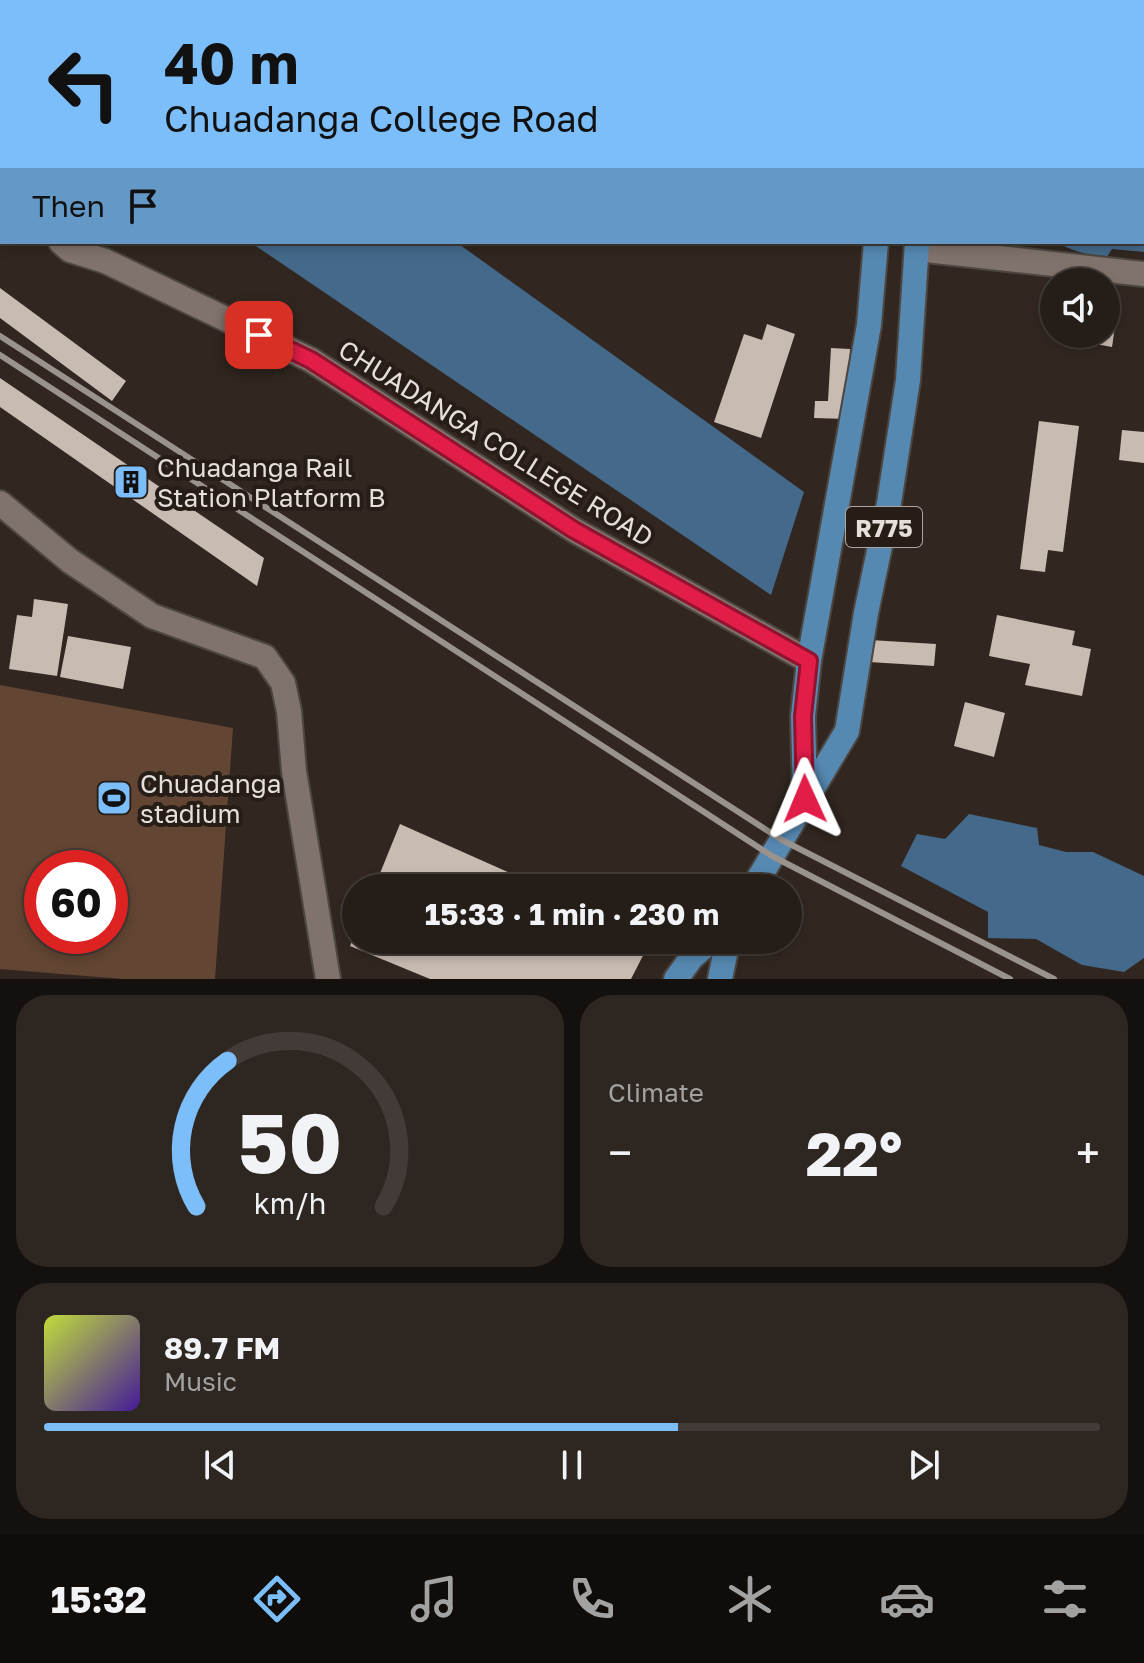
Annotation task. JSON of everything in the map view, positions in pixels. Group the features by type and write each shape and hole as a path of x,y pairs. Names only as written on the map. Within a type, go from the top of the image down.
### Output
{"main road":[{"name":"R775","path":"805,799 803,716 809,661 869,325 876,244"},
{"name":"R775","path":"761,874 847,731 908,380 917,246"},
{"path":"676,979 696,954"},
{"path":"720,979 725,954"}],"street":[{"name":"CHUADANGA COLLEGE ROAD","path":"63,244 70,250 105,261 311,360 574,530 809,661"},
{"path":"917,246 1144,274"},
{"path":"0,503 70,561 152,616 265,657 283,683 328,979"}],"shaded area":[{"name":"Chuadanga stadium","path":"0,685 233,728 215,979 123,979 0,969"}],"water":[{"path":"253,244 459,244 804,492 771,595"},
{"path":"1062,244 1144,244 1144,252 1112,249 1105,260"},
{"path":"969,814 1037,828 1039,845 1066,852 1093,852 1144,876 1144,958 1124,972 1082,965 1036,939 988,938 988,912 901,866 917,834 945,839"}],"building":[{"path":"0,288 126,381 112,401 0,318"},
{"path":"767,324 795,334 761,438 714,422 744,334 762,340"},
{"path":"831,348 850,349 847,419 814,418 815,401 828,401"},
{"name":"Chuadanga Rail Station Platform B","path":"0,378 264,558 257,586 0,407"},
{"path":"1039,421 1079,426 1063,552 1048,550 1045,572 1020,569"},
{"path":"1122,430 1144,432 1144,463 1119,460"},
{"path":"34,599 68,604 57,676 9,669 17,615 32,617"},
{"path":"997,615 1075,631 1072,645 1091,649 1082,696 1025,685 1030,664 989,656"},
{"path":"68,636 131,647 123,689 60,677"},
{"path":"870,640 936,644 934,666 869,662"},
{"path":"965,702 1005,713 994,757 954,746"},
{"path":"400,824 512,874 380,874"},
{"path":"369,954 644,954 631,979 430,979"}],"railway":[{"path":"0,336 782,840 1054,979"},
{"path":"0,355 772,856 1010,979"}],"place":[{"name":"Chuadanga Rail Station Platform B","path":"131,482"},
{"name":"Chuadanga stadium","path":"114,798"}],"route":[{"path":"259,335 311,360 574,530 809,661 803,716 805,799"}]}
